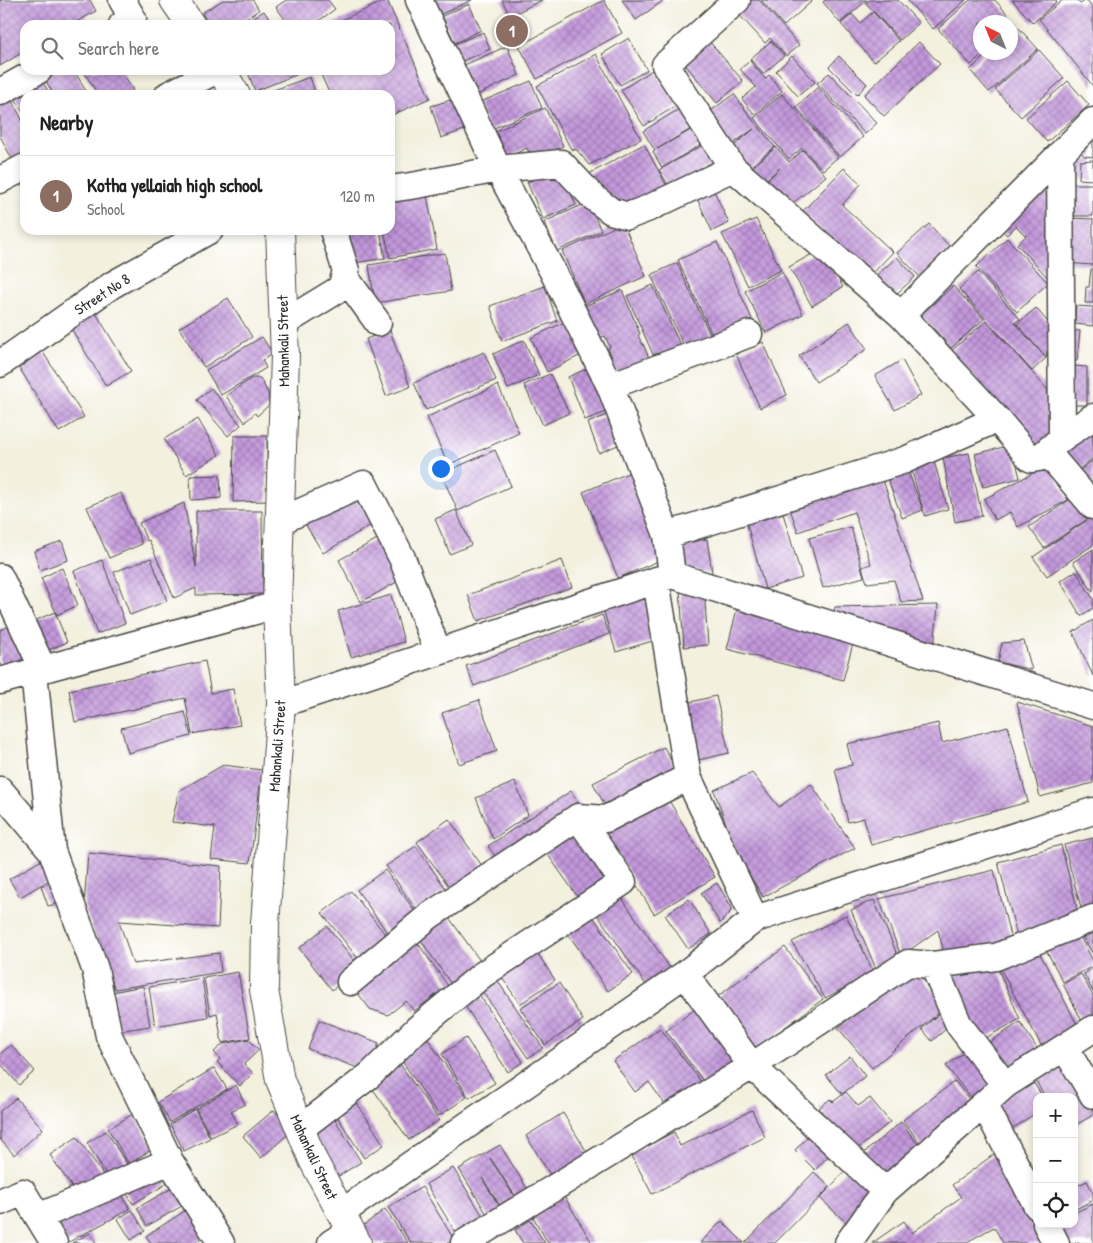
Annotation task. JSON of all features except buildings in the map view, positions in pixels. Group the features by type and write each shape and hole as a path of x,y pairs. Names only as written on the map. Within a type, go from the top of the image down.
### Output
{"street":[{"path":"122,0 133,19 131,20"},
{"path":"174,0 188,20"},
{"path":"419,0 498,169 553,272 610,386 667,535 664,578 688,777 755,919"},
{"path":"736,0 665,65 733,168 901,315 997,419 1030,458 1039,458 1093,417"},
{"path":"0,92 31,75"},
{"path":"178,90 209,75"},
{"path":"222,75 233,90"},
{"path":"901,315 1093,121"},
{"path":"1060,154 1055,445 1093,506"},
{"path":"395,188 498,169 561,163 593,197 611,211 628,216 650,208 733,168"},
{"path":"0,180 20,170"},
{"name":"Street No 8","path":"0,364 112,285 201,235"},
{"name":"Mahankali Street","path":"280,235 285,356 277,606 281,704 265,924 264,990 280,1080 345,1233"},
{"path":"284,323 341,288 346,271 335,235"},
{"path":"345,276 378,323"},
{"path":"610,386 750,334"},
{"path":"667,535 905,460 997,419"},
{"path":"280,521 364,484 402,558 438,652"},
{"path":"0,577 39,670 52,851 95,969 109,1036 170,1161 221,1243"},
{"path":"281,704 664,578 1093,706"},
{"path":"0,681 277,606"},
{"path":"350,982 430,916 578,817 606,819 688,777"},
{"path":"0,790 52,851"},
{"path":"345,1233 755,919 1093,811"},
{"path":"300,1129 370,1075 416,1029 482,974 623,882 578,817"},
{"path":"464,1243 752,1066 908,963 933,965 996,957 1093,918"},
{"path":"933,965 959,1025 1005,1086"},
{"path":"685,974 752,1066 885,1191"},
{"path":"848,1243 885,1191 984,1104 1005,1086 1093,1029"},
{"path":"1065,1048 1093,1095"},
{"path":"984,1104 1033,1198"},
{"path":"38,1217 170,1161"},
{"path":"0,1202 23,1192 54,1243"},
{"path":"1048,1228 1056,1243"}],"place":[{"name":"Kotha yellaiah high school","path":"512,31"}]}
